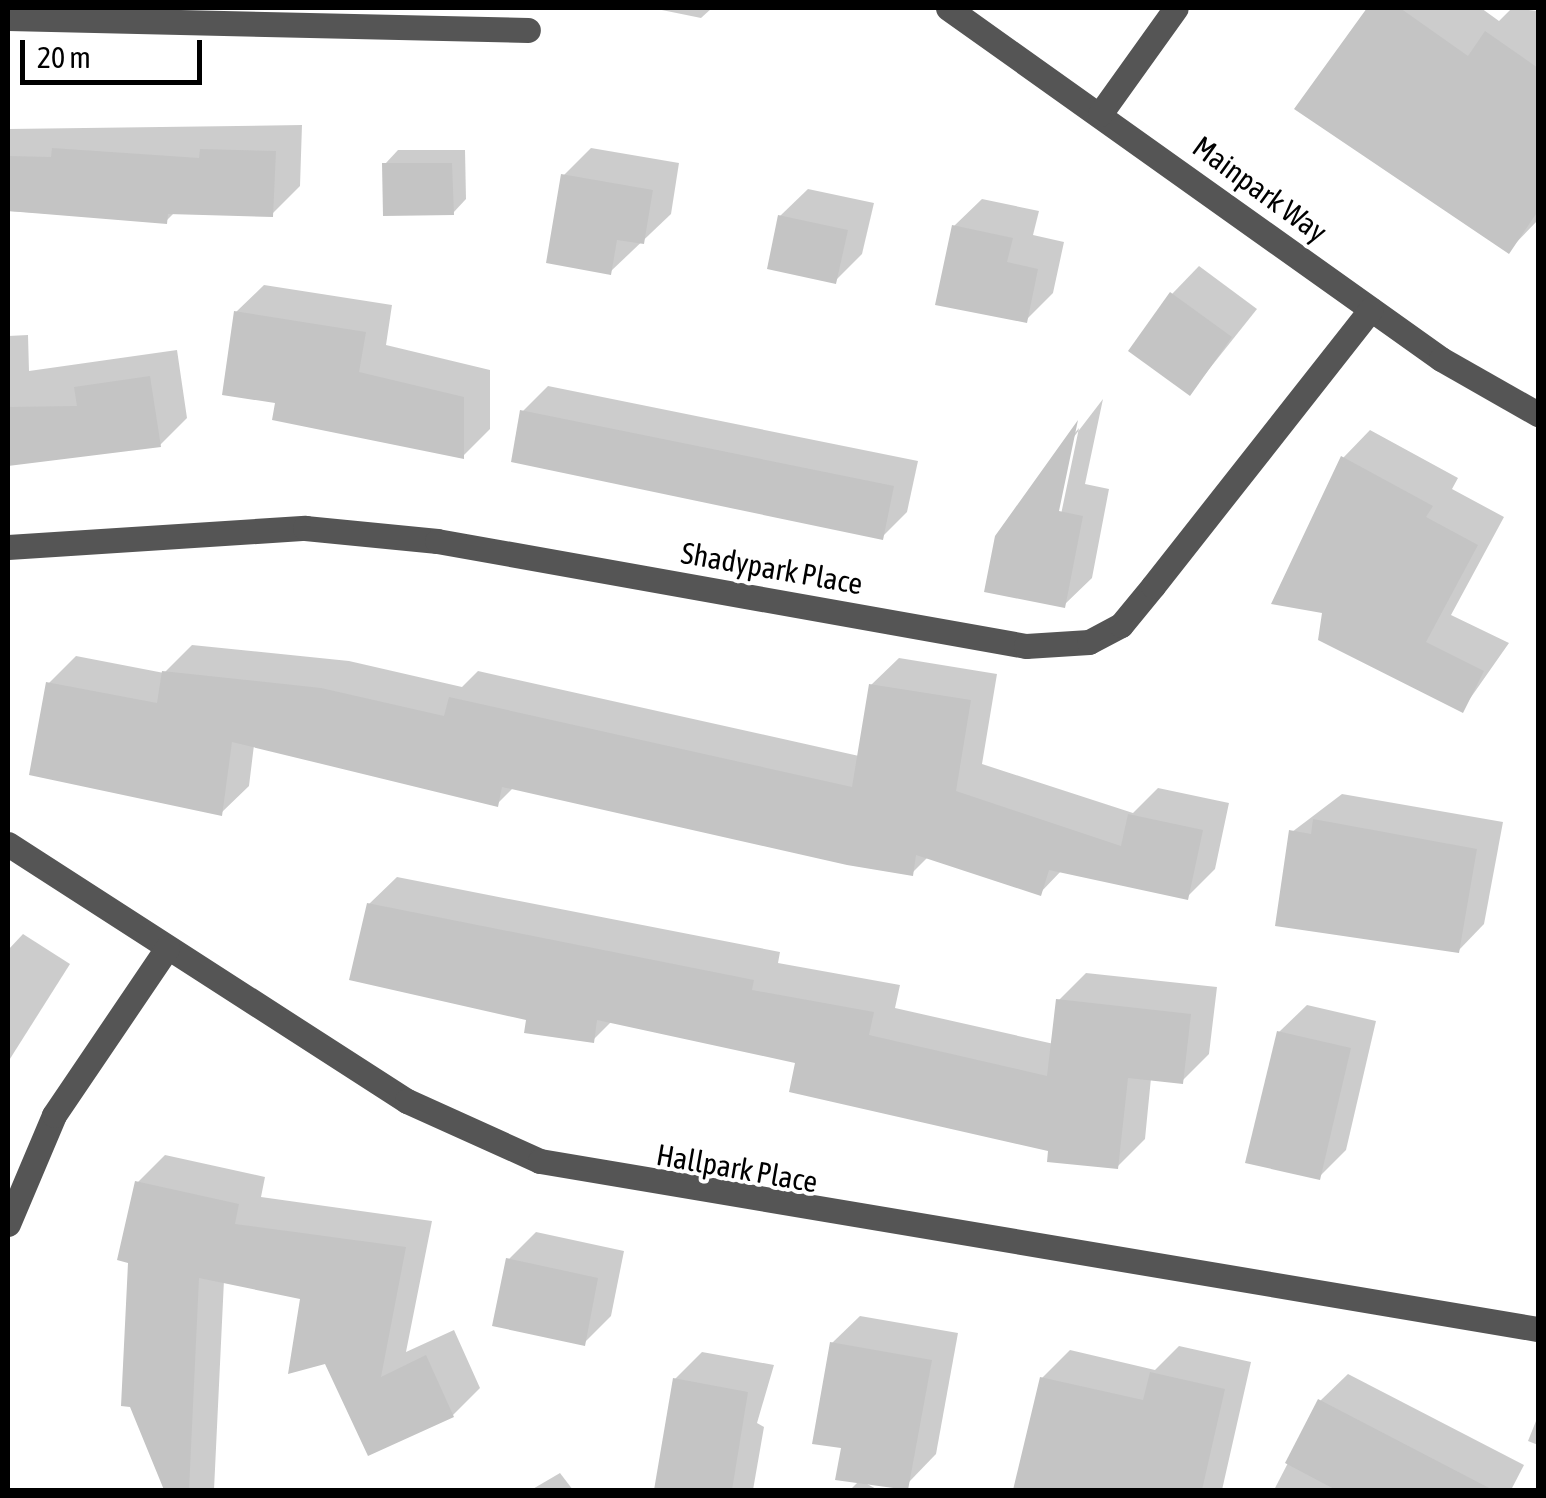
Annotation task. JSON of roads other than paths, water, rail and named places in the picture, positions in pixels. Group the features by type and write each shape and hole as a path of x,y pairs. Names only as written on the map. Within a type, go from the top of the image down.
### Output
{"street":[{"name":"Mainpark Way","path":"948,8 1371,309 1538,414"},
{"path":"1100,114 1176,8"},
{"path":"8,18 528,30"},
{"name":"Shadypark Place","path":"8,547 305,528 437,541 1060,646 1120,624 1371,309"},
{"name":"Hallpark Place","path":"8,844 407,1101 540,1161 1538,1329"},
{"path":"8,1224 54,1115 167,948"}]}
